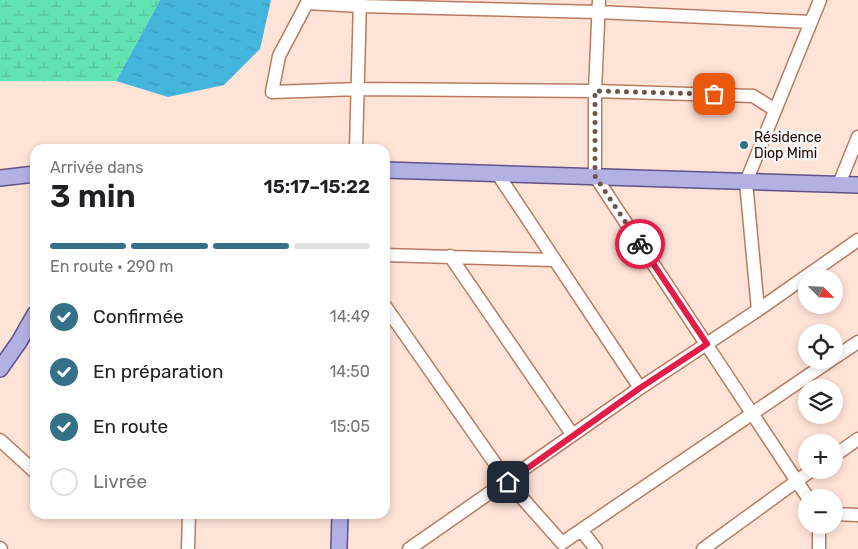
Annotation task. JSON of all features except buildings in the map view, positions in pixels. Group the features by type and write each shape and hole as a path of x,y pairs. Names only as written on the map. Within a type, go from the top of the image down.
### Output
{"main road":[{"path":"390,170 858,185"},
{"path":"0,178 30,175"},
{"path":"0,369 30,322"},
{"path":"339,549 340,519"}],"street":[{"path":"758,310 746,182 820,0"},
{"path":"775,110 753,96 595,91 359,89 272,92 279,56 307,3 598,6 811,22"},
{"path":"356,144 360,3"},
{"path":"598,6 595,176 802,489"},
{"path":"838,184 858,138"},
{"path":"497,173 640,388"},
{"path":"409,549 508,482 572,434 758,310 858,240"},
{"path":"390,256 554,260"},
{"path":"450,256 572,434"},
{"path":"390,313 508,482 562,543 818,369"},
{"path":"843,352 858,342"},
{"path":"843,450 858,439"},
{"path":"0,440 30,467"},
{"path":"703,549 797,480"},
{"path":"843,514 858,515"},
{"path":"188,549 189,519"},
{"path":"581,530 596,549"},
{"path":"819,534 819,549"}],"green space":[{"path":"0,0 160,0 116,81 0,81"}],"water":[{"path":"160,0 271,0 260,49 224,85 168,97 116,81"}],"way so far":[{"path":"640,244 595,176 595,91 714,94"}],"place":[{"name":"Résidence Diop Mimi","path":"744,145"}],"route":[{"path":"508,482 572,434 707,344 640,244"}]}
